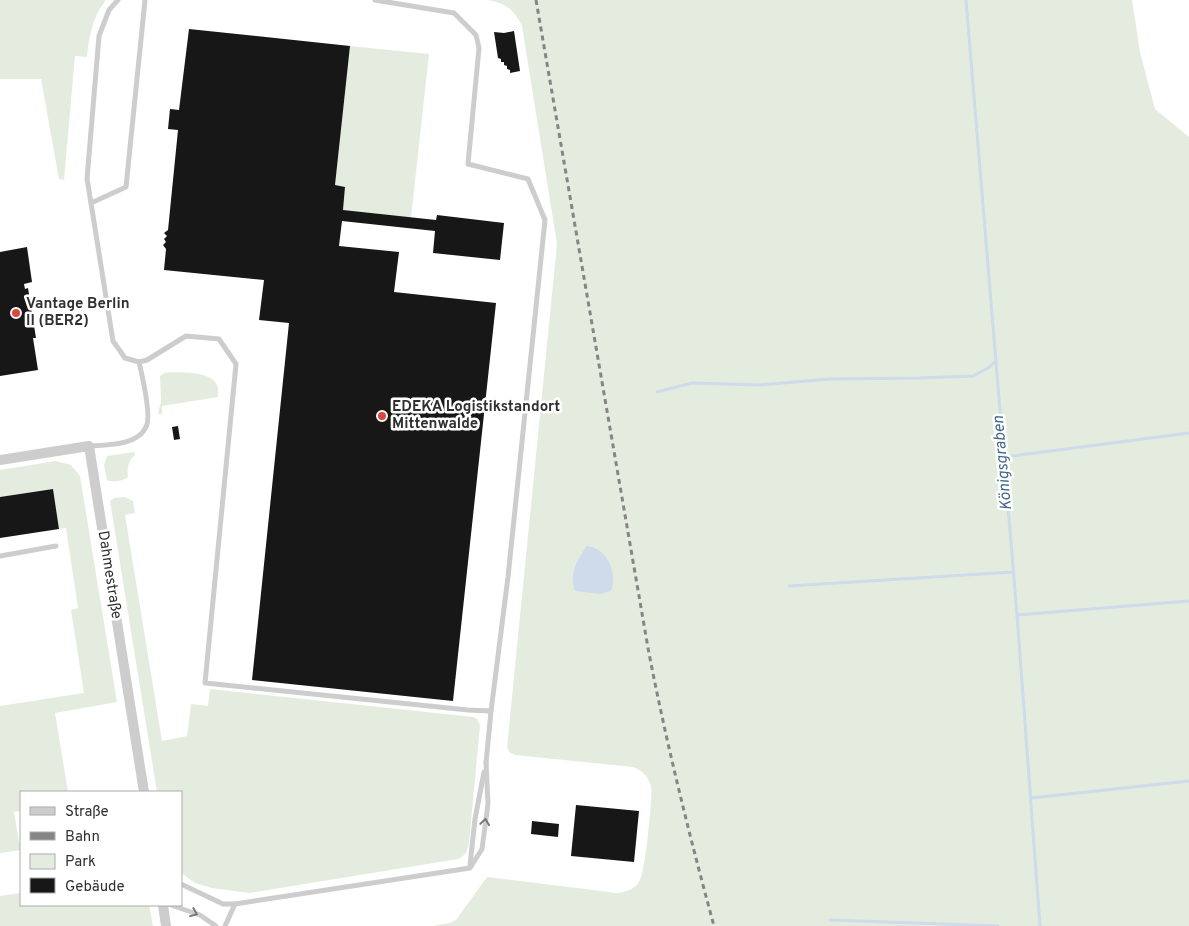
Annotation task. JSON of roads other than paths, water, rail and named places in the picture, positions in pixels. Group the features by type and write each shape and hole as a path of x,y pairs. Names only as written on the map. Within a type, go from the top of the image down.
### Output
{"street":[{"path":"0,460 89,446"},
{"name":"Dahmestraße","path":"89,446 144,791"},
{"path":"166,926 167,906"}],"lane":[{"path":"118,0 109,10 99,36 87,179 113,341 125,358 139,362 147,360 186,336 219,339 236,364 205,683 491,711"},
{"path":"91,203 126,187 145,0"},
{"path":"375,0 454,13 476,35 479,48 468,164 528,179 545,220 508,577 486,762 475,819 470,868"},
{"path":"89,446 110,445 131,440 140,435 146,427 148,417 139,362"},
{"path":"0,556 56,546"},
{"path":"182,884 223,904 235,904 470,868 482,849 488,804 486,762"},
{"path":"225,926 235,904"},
{"path":"170,906 200,915 216,926"}],"water":[{"path":"587,546 600,551 609,562 613,577 611,591 601,594 575,591 573,578 575,567"}],"waterway":[{"name":"Königsgraben","path":"966,0 1017,615 1040,926"},
{"path":"657,392 692,383 759,385 830,379 973,376 996,361"},
{"path":"1004,457 1189,433"},
{"path":"789,586 1013,572"},
{"path":"1017,615 1189,601"},
{"path":"1031,798 1189,781"},
{"path":"830,920 998,926"}],"railway":[{"path":"536,0 648,648 678,788 714,926"}],"place":[{"name":"Vantage Berlin II (BER2)","path":"16,313"},
{"name":"EDEKA Logistikstandort Mittenwalde","path":"382,416"}]}
